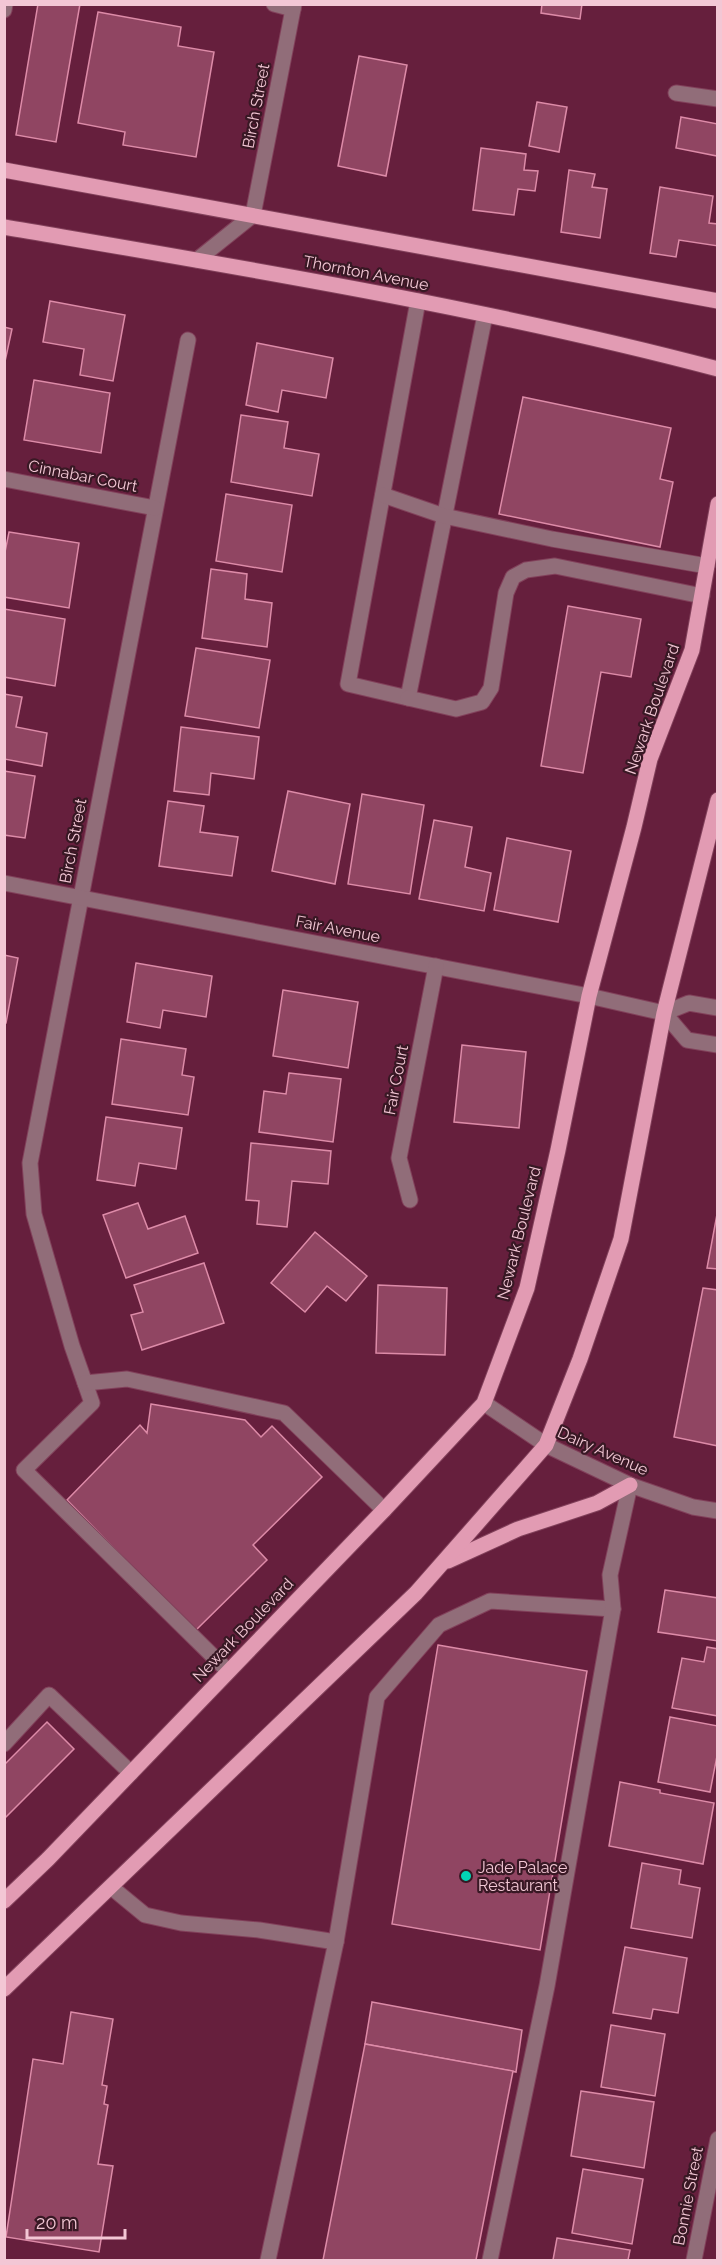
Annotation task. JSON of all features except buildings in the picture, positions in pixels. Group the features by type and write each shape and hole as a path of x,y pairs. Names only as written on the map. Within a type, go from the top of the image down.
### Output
{"main road":[{"path":"4,170 717,302"},
{"name":"Thornton Avenue","path":"4,227 197,260 485,315 717,369"},
{"name":"Newark Boulevard","path":"4,1900 130,1773 484,1403 527,1288 589,996 650,759 692,650 717,504"},
{"path":"4,1989 408,1601 546,1445 580,1359 621,1239 664,1013 717,800"},
{"path":"442,1563 518,1529 597,1503 630,1485"}],"street":[{"path":"4,10 5,4"},
{"path":"274,4 294,7"},
{"name":"Birch Street","path":"253,215 294,7"},
{"path":"676,93 717,99"},
{"path":"197,260 253,215"},
{"path":"418,302 348,684 456,709 482,702 491,688 506,593 513,577 526,570 555,566 702,596"},
{"path":"408,698 485,315"},
{"name":"Birch Street","path":"188,340 30,1163 33,1214 72,1346 92,1403 24,1470 228,1671"},
{"name":"Cinnabar Court","path":"4,479 155,508"},
{"path":"383,495 444,516 552,539 707,566"},
{"name":"Fair Avenue","path":"4,883 589,996 664,1013"},
{"name":"Fair Court","path":"410,1200 399,1158 436,966"},
{"path":"717,1008 689,1003 664,1013 687,1040 717,1045"},
{"path":"85,1383 128,1379 284,1413 384,1510"},
{"name":"Dairy Avenue","path":"484,1403 546,1445 630,1485 693,1506 717,1511"},
{"path":"490,2260 547,1986 613,1609 610,1575 630,1485"},
{"path":"268,2260 336,1942 377,1696 439,1625 490,1600 613,1609"},
{"path":"4,1744 49,1695 130,1773"},
{"path":"111,1887 145,1915 181,1923 259,1930 336,1942"},
{"name":"Bonnie Street","path":"694,2260 717,2139"}],"place":[{"name":"Jade Palace Restaurant","path":"466,1876"}]}
